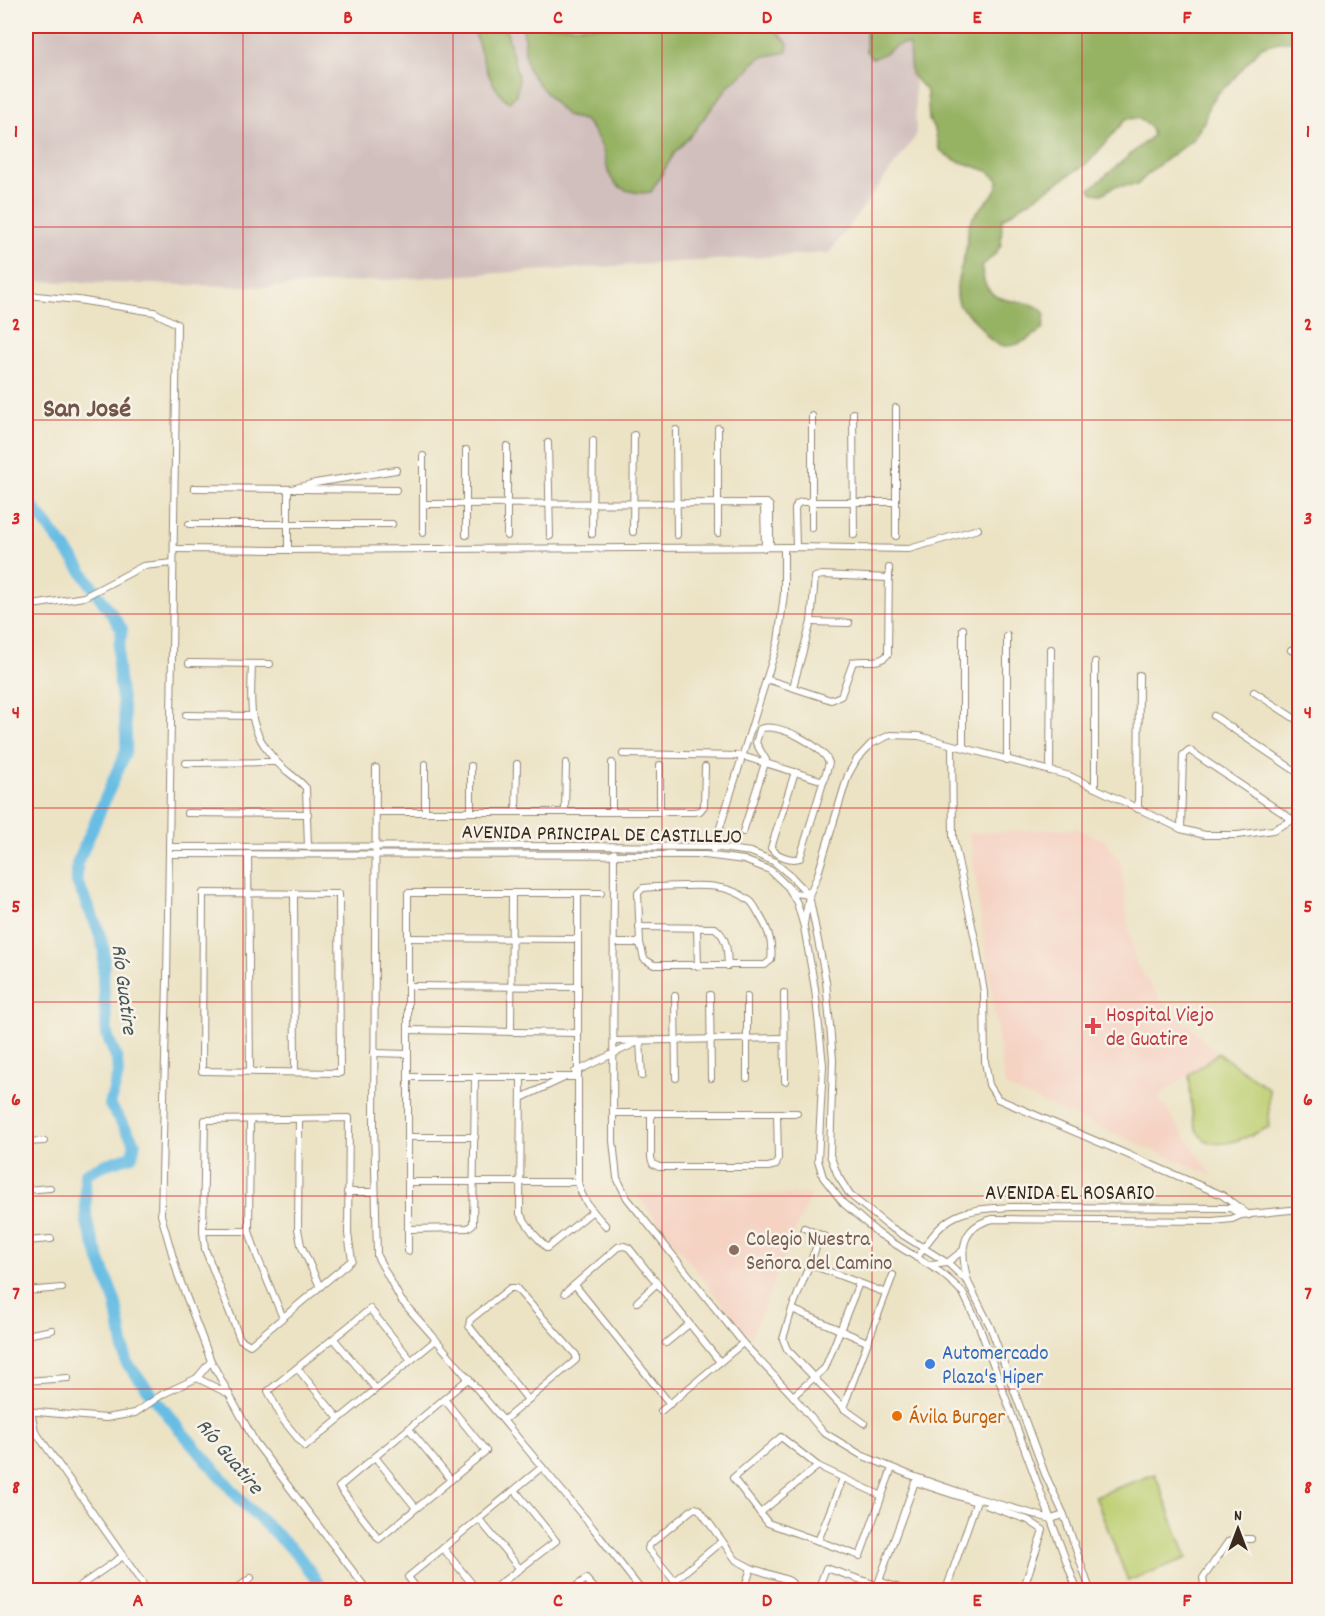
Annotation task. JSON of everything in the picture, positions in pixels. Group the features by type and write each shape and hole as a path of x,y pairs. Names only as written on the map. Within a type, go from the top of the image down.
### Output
{"street":[{"path":"26,295 78,300 154,312 177,324 161,1215 178,1275 211,1361 255,1442 367,1590"},
{"path":"896,408 896,536"},
{"path":"853,413 854,535"},
{"path":"812,416 812,528"},
{"path":"718,428 718,533"},
{"path":"676,430 677,535"},
{"path":"633,532 634,435"},
{"path":"592,534 593,441"},
{"path":"549,443 550,536"},
{"path":"507,446 507,536"},
{"path":"466,450 466,535"},
{"path":"423,456 423,533"},
{"path":"288,490 315,483 396,470"},
{"path":"195,488 396,490"},
{"path":"288,490 288,550"},
{"path":"796,547 795,509 797,504 896,502"},
{"path":"423,504 764,503 767,548"},
{"path":"189,524 392,524"},
{"path":"174,549 796,547 909,549 978,529"},
{"path":"711,856 778,642 783,614 784,548"},
{"path":"26,606 84,597 142,566 173,563"},
{"path":"766,679 831,700 837,699 841,696 853,662 879,661 886,658 888,654 889,568"},
{"path":"793,687 811,622 814,580 818,576 889,578"},
{"path":"811,622 849,623"},
{"path":"963,629 963,747"},
{"path":"1007,636 1007,760"},
{"path":"1050,771 1051,649"},
{"path":"1291,650 1299,655"},
{"path":"1095,662 1095,788"},
{"path":"189,663 270,664"},
{"path":"252,664 251,716 260,741 276,762 306,788 308,847"},
{"path":"1138,809 1139,675"},
{"path":"1254,692 1299,722"},
{"path":"186,715 251,716"},
{"path":"1214,716 1299,774"},
{"path":"743,832 764,763 765,756 756,743 760,729 769,727 802,737 826,757 829,763 800,858 794,860 774,852 771,844 795,772"},
{"path":"804,927 809,895 817,878 848,775 857,759 871,744 890,735 919,736 1070,776 1181,829 1205,835 1238,835 1273,830 1296,818"},
{"path":"952,745 953,837 984,992 985,1061 989,1085 998,1099 1222,1195 1250,1215"},
{"path":"1181,829 1183,755 1189,750 1296,818"},
{"path":"623,754 742,756 824,781"},
{"path":"186,763 276,762"},
{"path":"425,764 425,812"},
{"path":"565,812 566,764"},
{"path":"612,764 612,812"},
{"path":"516,812 517,765"},
{"path":"660,765 660,812"},
{"path":"471,766 471,812"},
{"path":"377,812 693,812 700,811 704,806 705,767"},
{"path":"376,768 374,1053 376,1256 401,1300 504,1420 641,1590"},
{"path":"187,813 308,814"},
{"path":"614,846 613,1141 617,1178 627,1198 743,1343 823,1432 861,1455 976,1500"},
{"name":"AVENIDA PRINCIPAL DE CASTILLEJO","path":"169,851 248,854 614,846 713,848 751,852 773,861 809,895"},
{"name":"AVENIDA PRINCIPAL DE CASTILLEJO","path":"169,851 308,847 711,856 744,860 770,870 788,887 797,903 804,927 815,989 823,1065 818,1160 823,1177 843,1203 879,1234 927,1264 963,1293 979,1326 1077,1590"},
{"path":"248,854 250,1071"},
{"path":"718,887 735,892 751,902 765,923 773,947 771,960 765,965 654,965 644,959 639,943 639,927 638,893 643,888 718,887"},
{"path":"788,887 795,893 809,895"},
{"path":"203,893 249,893 339,894 340,1073 202,1071 203,893"},
{"path":"294,893 295,1072"},
{"path":"408,1251 408,893 601,893"},
{"path":"511,1032 512,893"},
{"path":"578,893 578,1182 580,1195 606,1226"},
{"path":"809,895 826,981 833,1059 830,1155 838,1176 850,1195 887,1225 947,1263 968,1282"},
{"path":"639,927 712,927 720,932 727,944 728,966"},
{"path":"697,927 698,966"},
{"path":"408,938 578,939"},
{"path":"614,943 639,943"},
{"path":"408,986 578,987"},
{"path":"784,993 785,1081"},
{"path":"710,995 711,1078"},
{"path":"675,996 676,1078"},
{"path":"747,996 747,1078"},
{"path":"408,1030 578,1033"},
{"path":"614,1041 784,1038"},
{"path":"521,1098 577,1074 640,1041"},
{"path":"640,1041 642,1076"},
{"path":"374,1053 408,1054"},
{"path":"408,1077 566,1077"},
{"path":"408,1229 468,1228 473,1224 475,1077"},
{"path":"521,1077 520,1214 547,1248 593,1211"},
{"path":"613,1113 797,1113"},
{"path":"651,1113 651,1158 653,1164 659,1167 768,1167 776,1165 778,1159 777,1113"},
{"path":"349,1118 347,1192 348,1234 352,1260 250,1345 240,1339 205,1249 203,1231 205,1120 250,1120 349,1118"},
{"path":"299,1119 298,1229 301,1245 320,1287"},
{"path":"250,1120 249,1231 283,1318"},
{"path":"408,1137 475,1137"},
{"path":"26,1142 44,1141"},
{"path":"408,1182 578,1182"},
{"path":"26,1190 50,1188"},
{"path":"347,1192 375,1192"},
{"name":"AVENIDA EL ROSARIO","path":"917,1258 935,1232 952,1216 978,1209 1011,1207 1230,1208 1241,1215"},
{"name":"AVENIDA EL ROSARIO","path":"947,1263 962,1251 967,1237 977,1226 993,1220 1213,1221 1232,1219 1241,1215 1299,1209"},
{"path":"804,1228 831,1239"},
{"path":"203,1231 249,1231"},
{"path":"821,1235 792,1309 783,1339 787,1349 843,1408 864,1423"},
{"path":"26,1240 51,1239"},
{"path":"565,1293 618,1247 629,1248 688,1325 720,1362"},
{"path":"962,1251 968,1282 990,1326 1046,1474 1064,1515 1090,1590"},
{"path":"927,1264 947,1263"},
{"path":"809,1264 886,1293"},
{"path":"843,1408 892,1275"},
{"path":"793,1396 825,1368 859,1283"},
{"path":"637,1302 656,1284"},
{"path":"575,1285 670,1404"},
{"path":"26,1290 62,1288"},
{"path":"504,1420 528,1400 576,1360 576,1355 516,1288 510,1288 470,1320 469,1326 528,1400"},
{"path":"411,1360 370,1309 268,1391 284,1420 305,1447 436,1340"},
{"path":"792,1309 867,1342"},
{"path":"666,1343 688,1325"},
{"path":"26,1335 52,1330"},
{"path":"334,1339 376,1389"},
{"path":"661,1411 743,1343"},
{"path":"146,1590 35,1431 28,1411 106,1418 135,1413 163,1394 197,1378 211,1361"},
{"path":"297,1368 339,1419"},
{"path":"26,1381 68,1378"},
{"path":"197,1378 229,1394"},
{"path":"444,1399 486,1451 379,1539 339,1487 469,1378"},
{"path":"409,1429 451,1480"},
{"path":"882,1496 818,1466 782,1437 733,1478 768,1523 860,1556 882,1496 892,1468"},
{"path":"375,1457 416,1508"},
{"path":"760,1513 818,1466"},
{"path":"418,1590 408,1577 542,1467"},
{"path":"818,1541 843,1478"},
{"path":"905,1590 879,1581 915,1482 1051,1519 1064,1515"},
{"path":"492,1590 556,1541 515,1490"},
{"path":"946,1590 976,1500"},
{"path":"988,1506 1028,1520 1043,1530 1023,1590"},
{"path":"682,1590 648,1550 649,1545 694,1508 699,1509 736,1560 751,1568 788,1580 792,1583 791,1590"},
{"path":"478,1519 519,1569"},
{"path":"1205,1590 1203,1578 1228,1542 1235,1539 1251,1539"},
{"path":"674,1581 722,1541"},
{"path":"443,1548 477,1590"},
{"path":"74,1590 123,1556"},
{"path":"744,1590 751,1568"},
{"path":"818,1590 825,1568 891,1590"},
{"path":"235,1590 251,1578"},
{"path":"572,1590 586,1579 596,1590"},
{"path":"865,1590 868,1582"}],"shaded area":[{"path":"26,26 913,26 916,136 829,253 268,287 26,281"},
{"name":"Hospital Viejo de Guatire","path":"1075,828 1105,840 1121,863 1129,930 1137,965 1160,999 1218,1053 1158,1097 1213,1176 1005,1087 969,833"},
{"name":"Colegio Nuestra Señora del Camino","path":"811,1194 751,1337 637,1195"}],"green space":[{"path":"473,26 502,26 507,32 519,81 516,95 509,102 501,95 490,78"},
{"path":"522,26 775,26 777,32 788,43 787,52 761,57 749,70 730,84 692,134 675,152 651,192 638,192 623,189 613,181 601,146 589,125 584,120 565,114 529,71"},
{"path":"866,26 1299,26 1300,39 1261,47 1209,105 1204,122 1193,139 1151,171 1137,185 1115,186 1102,194 1093,193 1090,189 1153,135 1150,127 1139,118 1126,119 1089,162 1002,219 1001,245 982,266 984,282 991,292 1000,298 1031,304 1040,308 1045,315 1043,329 1016,345 1003,346 986,336 976,321 963,310 957,297 970,222 991,197 998,180 988,171 955,160 939,149 935,130 929,120 927,92 911,74 909,45 899,45 872,58 866,51"},
{"path":"1218,1053 1269,1089 1269,1127 1241,1139 1221,1144 1203,1139 1197,1131 1192,1112 1189,1075"},
{"path":"1155,1474 1187,1558 1128,1581 1095,1496"}],"waterway":[{"name":"Río Guatire","path":"26,498 74,560 122,629 118,662 126,730 126,751 77,864 77,882 98,929 104,950 103,983 107,1035 117,1060 118,1074 110,1105 135,1143 132,1156 103,1165 85,1174 88,1227 116,1304 126,1362 176,1425 245,1505 297,1554 324,1590"}],"place":[{"name":"Hospital Viejo de Guatire","path":"1093,1026"},
{"name":"Colegio Nuestra Señora del Camino","path":"734,1250"},
{"name":"Automercado Plaza's Hiper","path":"930,1364"},
{"name":"Ávila Burger","path":"897,1416"}],"district":[{"name":"San José","path":"87,407"}]}
